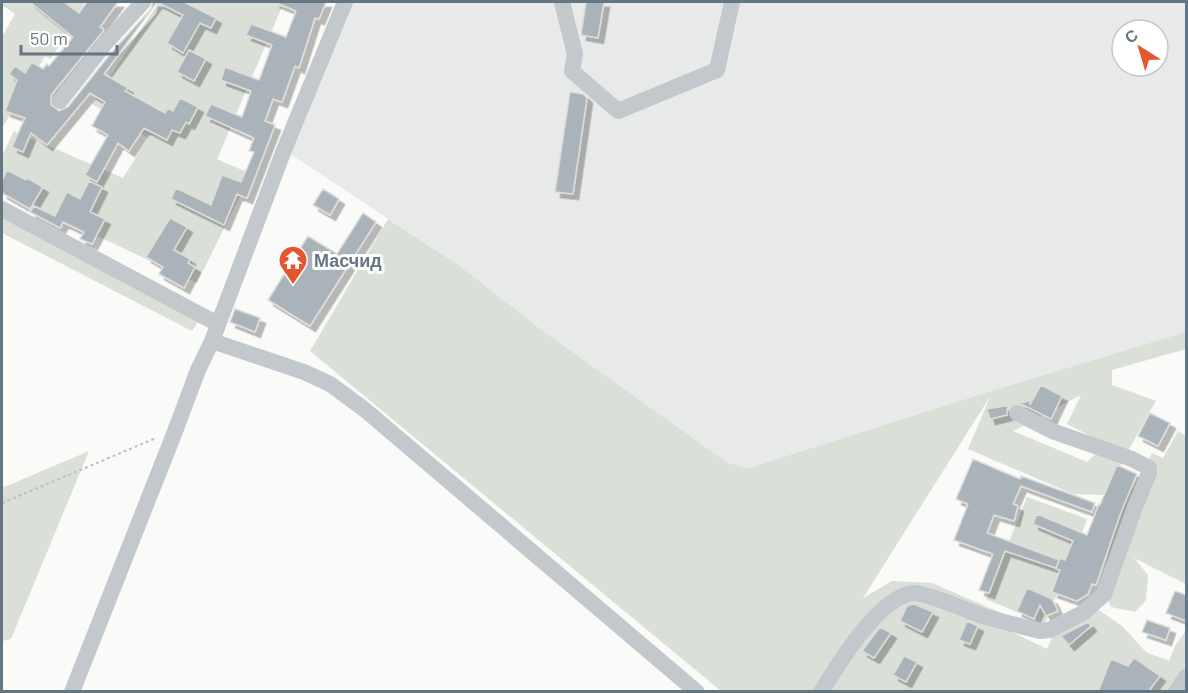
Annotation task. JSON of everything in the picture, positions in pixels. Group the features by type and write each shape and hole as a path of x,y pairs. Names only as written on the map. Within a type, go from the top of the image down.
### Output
{"street":[{"path":"60,101 104,45 143,2"},
{"path":"72,692 198,370 212,341 284,150 345,2"},
{"path":"562,2 575,54 572,71 618,111 717,70 732,2"},
{"path":"2,209 218,324"},
{"path":"212,341 303,372 330,384 364,409 697,692"},
{"path":"821,692 838,663 870,623 904,596 916,592 983,616 1040,631 1048,630 1083,613 1104,594 1149,468 1132,459 1052,431 1017,412"},
{"path":"1176,692 1186,677"}],"path":[{"path":"2,504 155,438 174,434"}],"shaded area":[{"path":"4,2 85,2 51,59 45,56 2,128 2,37 15,14 2,5"},
{"path":"159,2 284,2 217,159 251,174 197,283 2,191 2,156 14,131 123,178 148,138 92,104"},
{"path":"350,2 1186,2 1186,332 749,468 728,463 539,328 460,266 284,150"},
{"path":"2,208 202,316 192,331 2,233"},
{"path":"388,219 460,266 539,328 728,463 749,468 1186,332 1186,349 1112,370 1112,385 1156,401 1103,495 1073,494 968,449 991,395 863,598 892,581 932,583 1029,625 997,625 1047,649 1059,621 1093,606 1122,626 1146,652 1169,661 1176,644 1186,631 1186,667 1172,691 721,691 310,351","holes":["1081,395 1067,424 1106,444 1087,462 1013,431"]},
{"path":"1178,431 1186,436 1186,584 1134,558 1148,575 1146,600 1135,612 1111,607 1102,585 1114,521 1152,453 1163,458"},
{"path":"89,451 11,639 2,641 2,488"},
{"path":"1027,497 1087,519 1045,624 986,599"}],"building":[{"path":"30,2 64,2 79,13 87,2 118,2 100,27 104,30 51,95 51,105 59,111 68,107 112,52 151,9 153,2 157,2 104,74 128,88 125,91 165,113 168,108 173,111 180,98 198,107 189,124 186,122 180,133 172,130 167,140 144,128 129,151 118,143 97,182 85,175 108,135 92,126 105,102 90,93 47,145 31,133 23,152 12,147 25,118 5,111 17,80 9,74 15,66 25,73 32,62 43,69 47,64 49,66 73,37"},
{"path":"157,2 184,2 216,18 211,28 200,23 183,53 167,43 183,15"},
{"path":"274,2 326,2 319,19 315,18 299,68 295,66 282,102 273,99 265,121 275,125 247,198 237,194 224,225 171,199 176,188 211,205 222,175 241,182 254,152 249,151 254,138 205,116 211,104 242,117 251,91 221,80 225,67 259,80 272,45 246,35 251,24 286,37 296,11"},
{"path":"586,2 604,2 598,38 581,35"},
{"path":"189,50 206,59 194,81 177,72"},
{"path":"570,92 583,94 587,98 573,194 555,192"},
{"path":"7,170 43,187 30,209 2,193 2,181"},
{"path":"89,181 102,187 90,212 105,219 92,244 80,239 84,232 63,222 60,228 30,212 34,206 55,216 67,192 80,199"},
{"path":"323,189 339,199 330,215 313,205"},
{"path":"363,213 376,222 310,326 268,300 308,236 337,254"},
{"path":"170,218 187,227 174,250 190,259 188,263 195,267 184,288 159,274 163,267 146,257"},
{"path":"235,309 260,318 255,332 230,322"},
{"path":"1041,385 1062,396 1051,419 1019,403 1030,401 1030,405"},
{"path":"1011,405 1007,409 1007,415 990,419 987,409"},
{"path":"1150,413 1170,423 1158,446 1138,436"},
{"path":"973,459 1020,479 1021,476 1095,503 1092,512 1021,486 1013,504 1018,506 1014,521 994,515 987,533 1059,560 1056,568 1005,551 989,593 979,590 993,554 954,540 968,504 956,499"},
{"path":"1117,465 1137,474 1121,512 1096,585 1092,584 1088,594 1077,601 1052,592 1060,570 1056,569 1060,558 1065,560 1073,541 1033,524 1037,514 1087,535"},
{"path":"1027,588 1052,599 1058,611 1046,616 1040,605 1034,619 1017,611"},
{"path":"1175,591 1186,595 1186,621 1166,613"},
{"path":"914,604 933,612 922,632 900,621 907,606"},
{"path":"1147,620 1170,628 1166,640 1142,632"},
{"path":"967,621 978,626 970,644 959,640"},
{"path":"1088,622 1091,626 1069,645 1061,636"},
{"path":"880,627 891,633 874,658 862,651"},
{"path":"904,656 917,662 906,682 893,675"},
{"path":"1134,658 1160,676 1148,692 1098,692 1111,659 1128,666"}],"place":[{"name":"Масчид","path":"293,286"}]}
